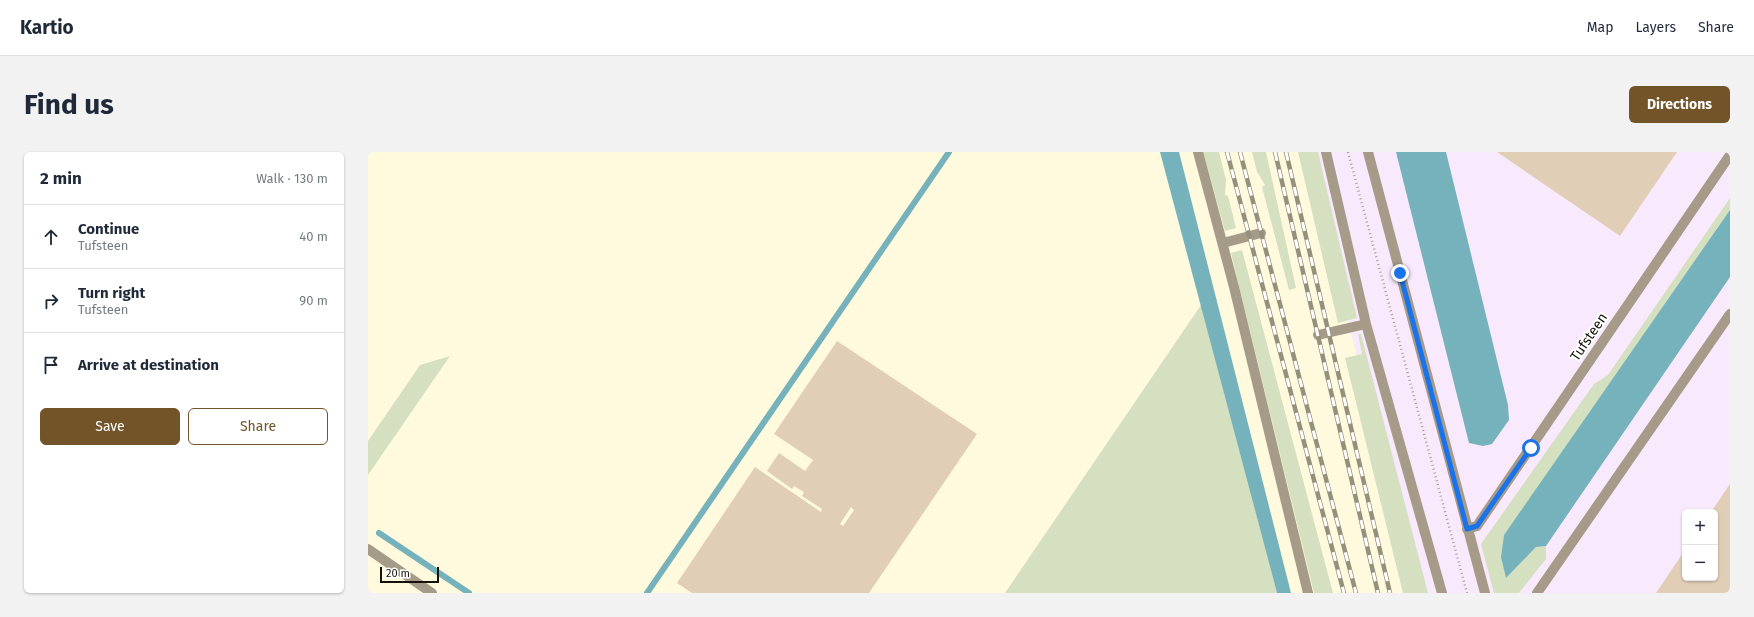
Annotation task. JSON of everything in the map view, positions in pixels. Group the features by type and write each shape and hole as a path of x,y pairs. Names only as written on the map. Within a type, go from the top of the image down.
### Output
{"street":[{"path":"1198,152 1223,243 1308,593"},
{"path":"1335,152 1327,156 1366,324 1442,593"},
{"path":"1368,152 1485,593"},
{"name":"Tufsteen","path":"1467,529 1477,526 1730,155"},
{"path":"1223,243 1261,234"},
{"path":"1536,593 1730,314"},
{"path":"1318,335 1366,324"},
{"path":"368,549 432,593"}],"path":[{"path":"1348,152 1467,593"}],"shaded area":[{"path":"1310,152 1730,152 1730,593 1416,593 1351,333"}],"green space":[{"path":"1203,152 1219,152 1226,180 1225,195 1228,196 1236,228 1225,231"},
{"path":"1252,152 1266,152 1296,288 1289,290 1262,187 1265,185 1257,172"},
{"path":"1298,152 1318,152 1357,318 1338,323"},
{"path":"1730,198 1730,210 1506,578 1536,547 1546,546 1546,559 1519,593 1494,593 1481,544 1594,384 1608,375"},
{"path":"1242,250 1333,593 1314,593 1231,253"},
{"path":"1201,305 1277,593 1005,593"},
{"path":"1358,334 1361,334 1428,593 1403,593 1345,358 1362,354"},
{"path":"450,356 368,475 368,441 420,365"}],"water":[{"path":"1160,152 1179,152 1291,593 1277,593"},
{"path":"1396,152 1446,152 1508,405 1509,420 1492,444 1483,446 1469,443"},
{"path":"1730,210 1730,277 1546,546 1536,547 1506,578 1501,557 1504,535"}],"building":[{"path":"1497,152 1677,152 1620,236"},
{"path":"837,341 977,434 869,593 692,593 677,583 755,467 821,512 822,509 802,496 804,492 794,486 792,489 767,471 779,453 805,471 813,460 774,434","holes":["851,507 854,510 843,526 840,524"]},
{"path":"1730,484 1730,593 1656,593 1682,554 1682,581 1718,581 1718,509 1713,509"}],"waterway":[{"path":"647,593 949,152"},
{"path":"379,533 469,593"}],"railway":[{"path":"1227,152 1344,593"},
{"path":"1240,152 1356,593"},
{"path":"1275,152 1378,593"},
{"path":"1286,152 1390,593"}],"route":[{"path":"1400,273 1467,529 1477,526 1531,448"}]}
